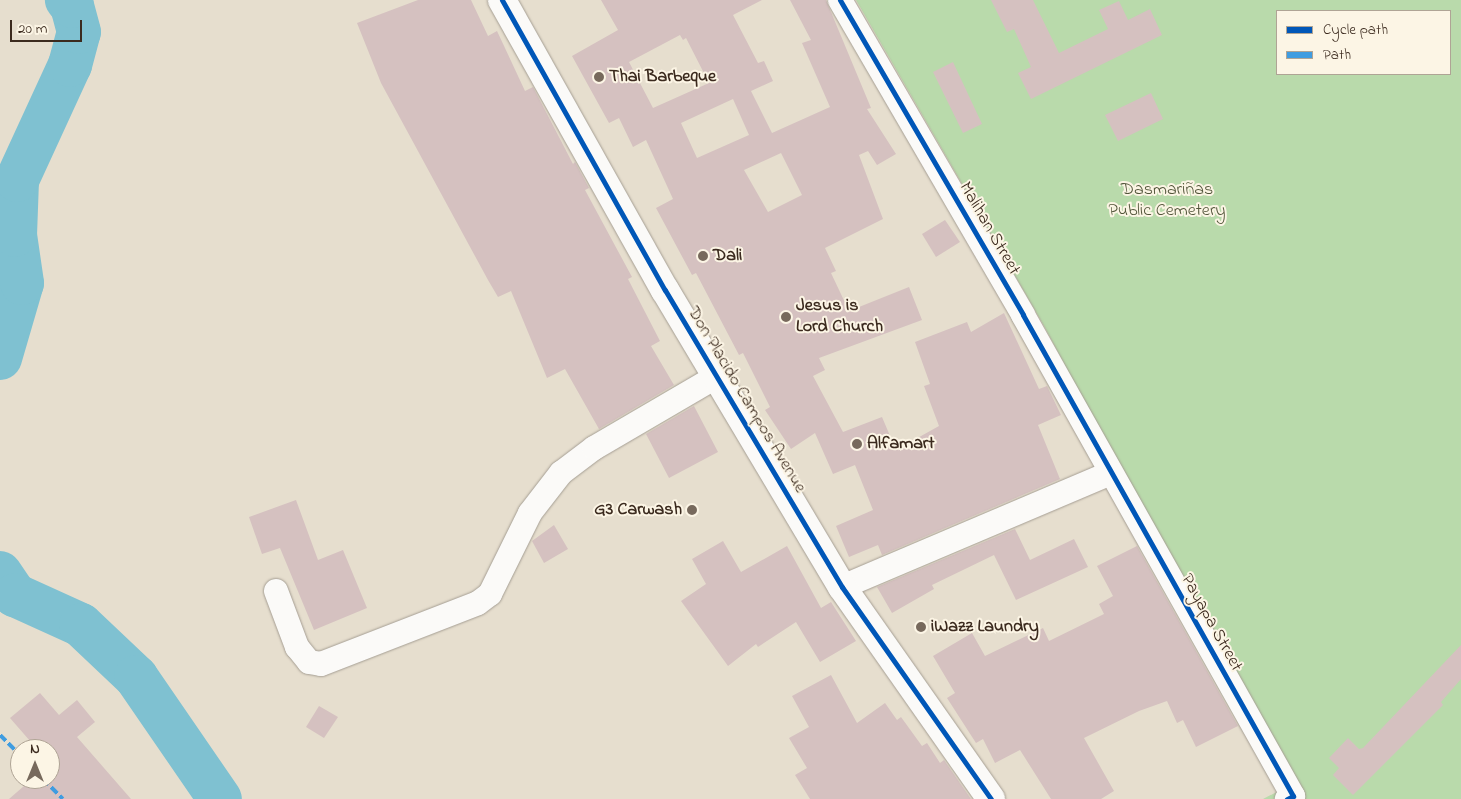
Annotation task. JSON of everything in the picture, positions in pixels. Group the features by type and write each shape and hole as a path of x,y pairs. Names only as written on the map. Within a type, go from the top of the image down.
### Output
{"main road":[{"name":"Don Placido Campos Avenue","path":"502,0 717,376 842,587 991,799"}],"street":[{"name":"Malihan Street","path":"840,0 1110,474"},
{"path":"276,591 297,647 309,662 322,664 478,603 490,594 530,513 561,474 594,448 717,376"},
{"path":"842,587 1110,474"},
{"name":"Payapa Street","path":"1110,474 1287,793"}],"green space":[{"name":"Dasmariñas Public Cemetery","path":"856,0 1461,0 1461,799 1263,799 1298,781 1123,474 1044,326"}],"building":[{"path":"418,0 471,0 488,36 497,31 525,91 533,87 573,164 575,162 589,188 585,190 632,277 628,279 660,341 651,346 674,385 599,429 565,369 547,378 511,291 498,297 381,83 357,23"},
{"path":"601,0 762,0 733,15 758,63 764,61 773,81 751,91 772,133 830,107 802,43 811,40 790,0 826,0 871,108 867,109 896,154 877,165 868,151 859,155 883,219 825,248 836,271 831,273 849,311 909,287 922,320 819,358 825,370 813,376 843,432 882,417 896,450 939,426 924,386 930,384 915,342 967,322 971,332 1004,313 1039,389 1047,386 1061,415 1038,425 1060,479 882,555 878,545 849,557 836,526 873,510 855,465 833,474 815,433 791,449 765,410 770,407 743,353 739,355 696,273 692,275 656,208 673,199 646,140 633,147 619,118 609,123 572,56 618,30","holes":["680,35 683,40 686,38 709,83 653,108 629,62","733,99 749,135 697,158 681,123","781,153 802,195 768,212 744,170"]},
{"path":"991,0 1033,0 1059,53 1108,29 1099,10 1119,1 1128,20 1150,9 1162,35 1031,99 1018,73 1031,67 1014,29 1007,32"},
{"path":"953,62 982,124 963,133 933,72"},
{"path":"1151,93 1163,119 1118,141 1105,115"},
{"path":"945,220 960,242 936,257 922,234"},
{"path":"694,406 718,452 669,478 646,434"},
{"path":"296,500 318,560 343,550 367,608 314,630 280,548 262,554 249,517"},
{"path":"554,525 568,549 544,563 532,541"},
{"path":"1015,529 1030,560 1074,539 1088,567 1016,600 994,555 932,585 934,589 892,613 877,587"},
{"path":"723,541 741,572 787,546 821,608 831,602 856,641 820,662 796,622 758,647 756,644 728,666 681,601 706,584 692,559"},
{"path":"1137,546 1238,726 1196,747 1183,720 1177,723 1167,701 1139,711 1084,738 1114,791 1101,799 1051,799 1020,750 995,763 983,739 976,743 947,698 955,693 933,656 972,633 985,656 1043,628 1049,641 1104,614 1099,604 1113,596 1097,566"},
{"path":"1461,645 1461,679 1441,702 1443,705 1353,795 1333,775 1339,768 1329,758 1348,738 1359,749 1363,748"},
{"path":"831,675 857,723 885,703 897,720 901,717 922,746 927,743 940,763 944,760 971,799 810,799 795,775 807,768 789,738 809,727 792,696"},
{"path":"40,693 59,715 77,700 95,722 77,737 131,799 9,799 20,789 60,789 60,739 28,739 10,718"},
{"path":"319,706 338,717 324,738 306,727"}],"waterway":[{"path":"0,358 22,283 15,235 17,180 70,65 79,32 72,6 67,0"},
{"path":"0,573 15,595 81,625 136,677 220,799"}],"marked path":[{"path":"0,735 10,745"},
{"path":"53,789 63,799"}],"cycle path":[{"path":"502,0 665,290 842,587 991,799"},
{"path":"840,0 1023,315 1293,796 1287,799"}],"place":[{"name":"Thai Barbeque","path":"599,77"},
{"name":"Dali","path":"703,256"},
{"name":"Jesus is Lord Church","path":"786,317"},
{"name":"Alfamart","path":"857,444"},
{"name":"G3 Carwash","path":"692,510"},
{"name":"iWazz Laundry","path":"921,627"}]}
